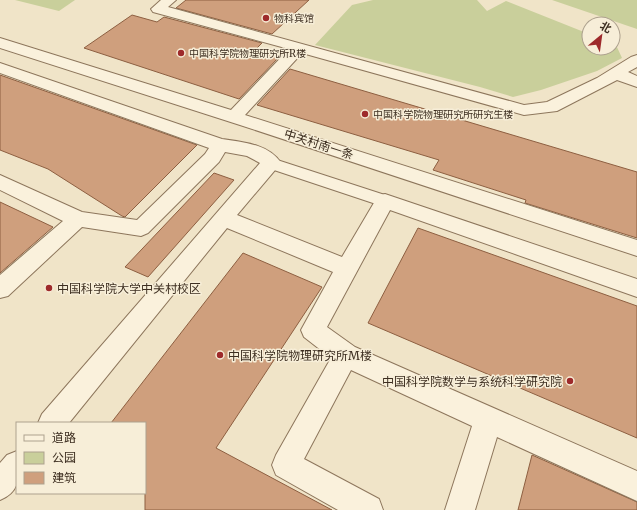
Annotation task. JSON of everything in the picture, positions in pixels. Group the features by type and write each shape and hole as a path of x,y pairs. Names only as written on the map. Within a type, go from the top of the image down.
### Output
{"street":[{"path":"169,0 158,9 524,110 551,107 603,81 637,60"},
{"name":"中关村南一条","path":"0,43 637,248"},
{"path":"0,182 78,219 140,228 212,158 230,146 240,119 299,47"},
{"path":"0,68 230,146 260,154 271,163 637,288"},
{"path":"615,73 637,82"},
{"path":"53,422 271,163"},
{"path":"385,201 313,330 346,355 637,486"},
{"path":"224,218 347,268"},
{"path":"0,289 78,219"},
{"path":"346,355 286,465 368,510"},
{"path":"460,510 488,420"},
{"path":"0,485 16,466"}],"green space":[{"path":"15,0 75,0 59,11"},
{"path":"373,0 477,0 487,11 506,1 581,31 581,56 621,56 622,58 597,71 541,90 513,97 480,87 315,45 352,5"},
{"path":"552,0 637,0 637,29 621,24 621,16 599,16"}],"building":[{"path":"186,0 309,0 272,34 176,8"},
{"name":"中国科学院物理研究所R楼","path":"132,15 157,22 164,17 262,43 255,50 279,57 239,99 84,48"},
{"path":"290,69 637,172 637,238 525,203 526,200 433,170 439,160 257,105"},
{"path":"0,75 197,145 125,217 122,216 48,169 0,150"},
{"path":"214,173 234,180 148,277 125,267"},
{"path":"0,202 53,227 0,273"},
{"name":"中国科学院数学与系统科学研究院","path":"418,228 637,306 637,438 368,323"},
{"name":"中国科学院物理研究所M楼","path":"243,253 322,287 216,448 332,510 145,510 146,422 112,422"},
{"path":"532,455 637,502 637,510 518,510"}],"place":[{"name":"物科宾馆","path":"266,18"},
{"name":"中国科学院物理研究所R楼","path":"181,53"},
{"name":"中国科学院物理研究所研究生楼","path":"365,114"},
{"name":"中国科学院大学中关村校区","path":"49,288"},
{"name":"中国科学院物理研究所M楼","path":"220,355"},
{"name":"中国科学院数学与系统科学研究院","path":"570,381"}]}
